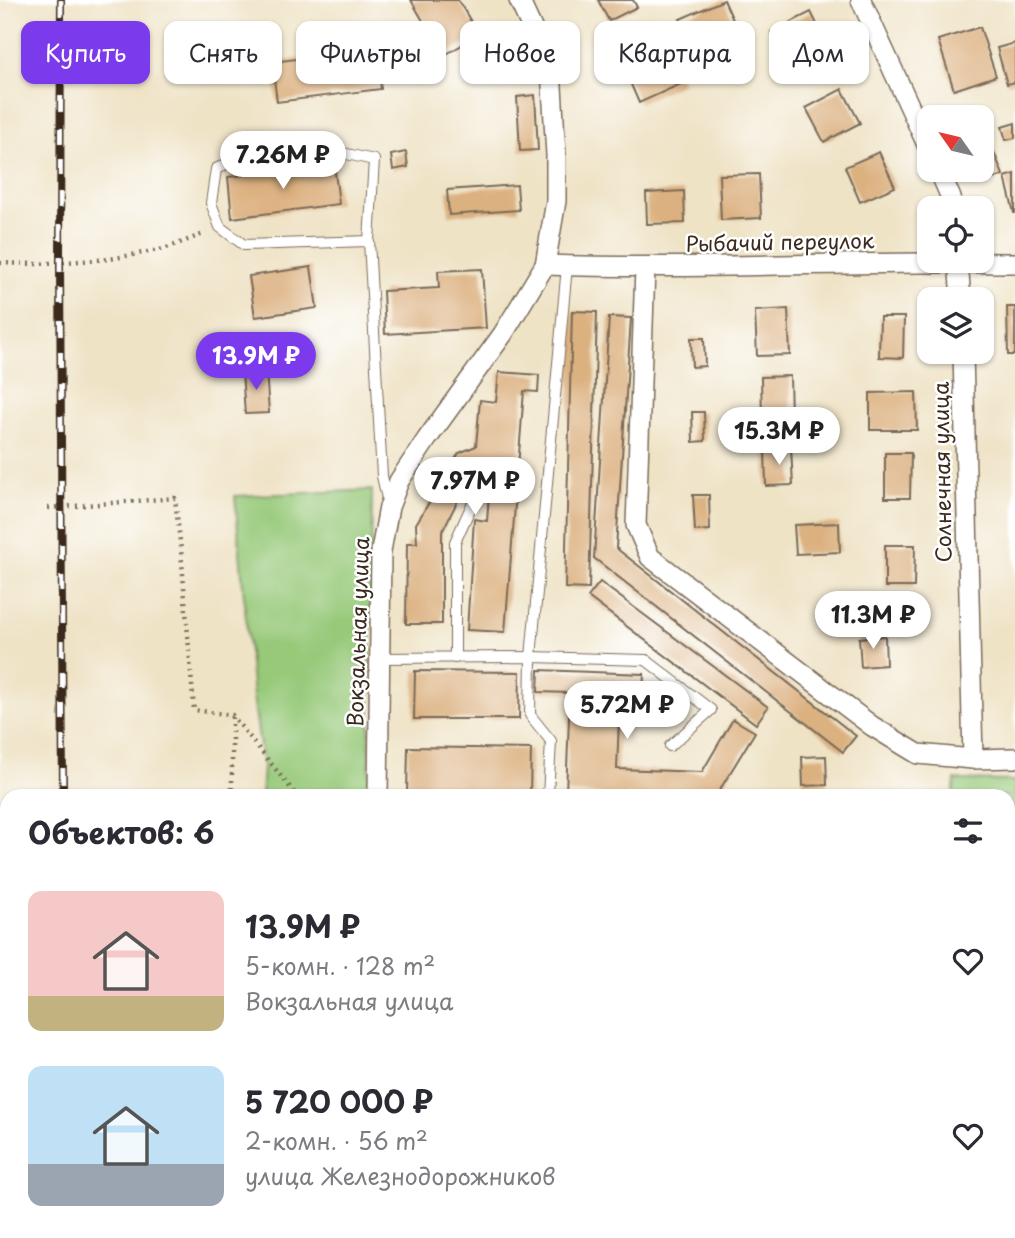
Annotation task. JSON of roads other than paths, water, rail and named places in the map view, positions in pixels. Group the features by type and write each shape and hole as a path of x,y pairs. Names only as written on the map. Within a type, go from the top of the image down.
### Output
{"street":[{"path":"519,0 551,69 556,201 545,265"},
{"path":"861,0 917,123"},
{"name":"Рыбачий переулок","path":"545,265 645,268 917,263"},
{"name":"Рыбачий переулок","path":"994,263 1015,263"},
{"name":"Вокзальная улица","path":"378,789 381,551 389,507 399,481 503,334 545,265"},
{"path":"645,268 636,525 650,556 872,726 918,754 972,759 1015,758"},
{"name":"Солнечная улица","path":"963,364 972,759"}],"lane":[{"path":"369,242 244,245 220,227 211,203 216,169 263,146 333,151 374,160 369,242 382,476 389,507"},
{"path":"548,789 551,741 530,715 531,657 567,266"},
{"path":"455,658 455,542 475,498"},
{"path":"380,658 531,657 646,660 711,710 670,746"}],"railway":[{"path":"61,0 63,789"}]}
